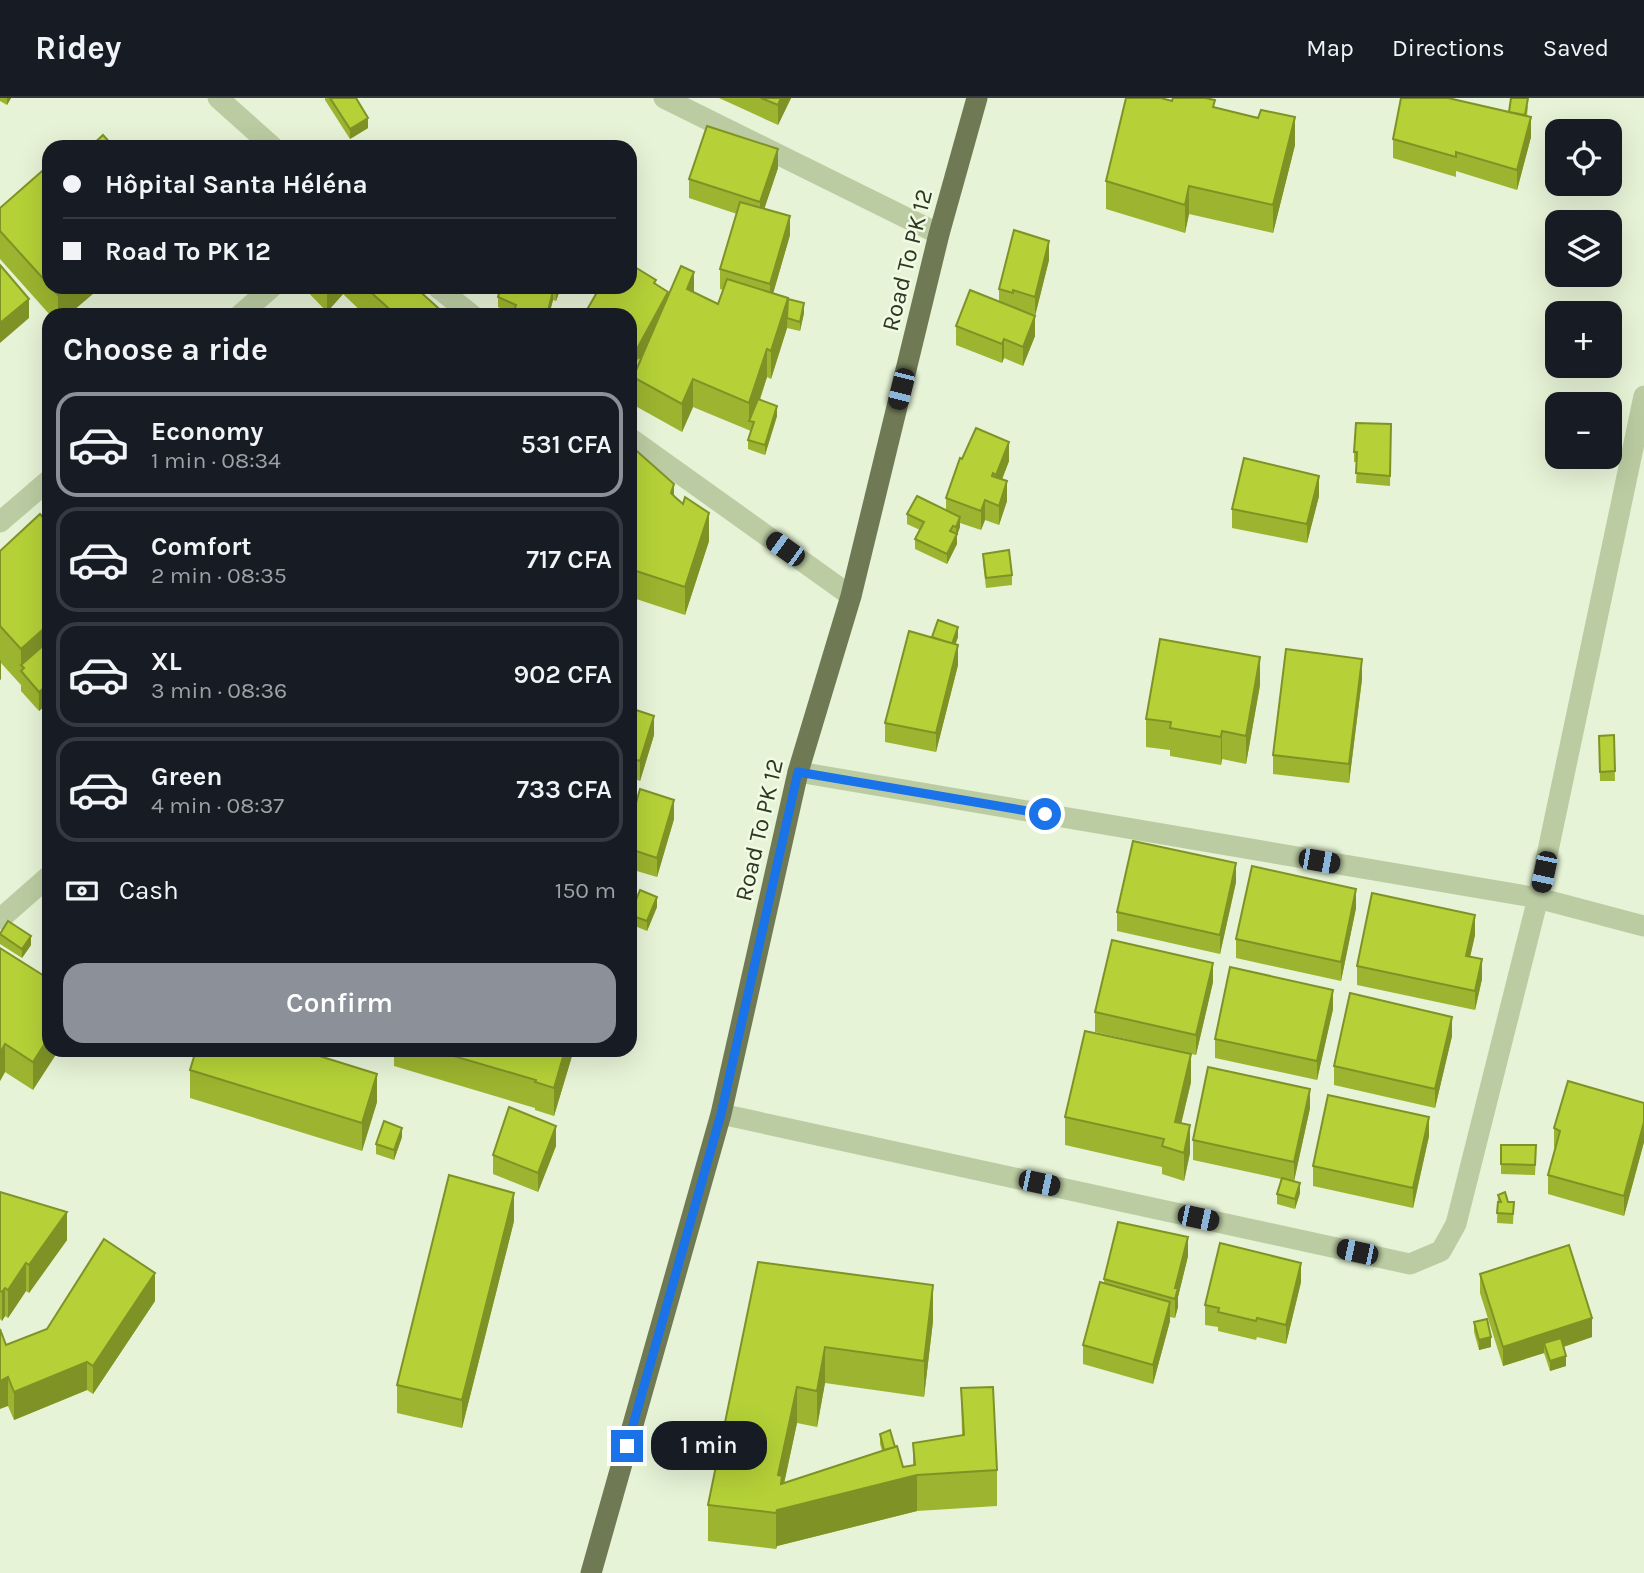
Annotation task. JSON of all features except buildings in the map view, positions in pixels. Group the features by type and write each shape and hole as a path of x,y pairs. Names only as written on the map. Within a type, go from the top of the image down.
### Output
{"main road":[{"name":"Road To PK 12","path":"591,1573 721,1114 798,772 852,596 939,234 977,98"}],"street":[{"path":"218,98 265,140"},
{"path":"664,98 939,234"},
{"path":"248,308 264,294"},
{"path":"446,294 463,308"},
{"path":"721,1114 1410,1264 1441,1251 1457,1224 1538,898 1644,396"},
{"path":"637,443 852,596"},
{"path":"0,522 42,486"},
{"path":"798,772 1538,898 1644,926"},
{"path":"0,919 42,882"}],"route":[{"path":"627,1446 721,1114 798,772 1045,814"}]}
